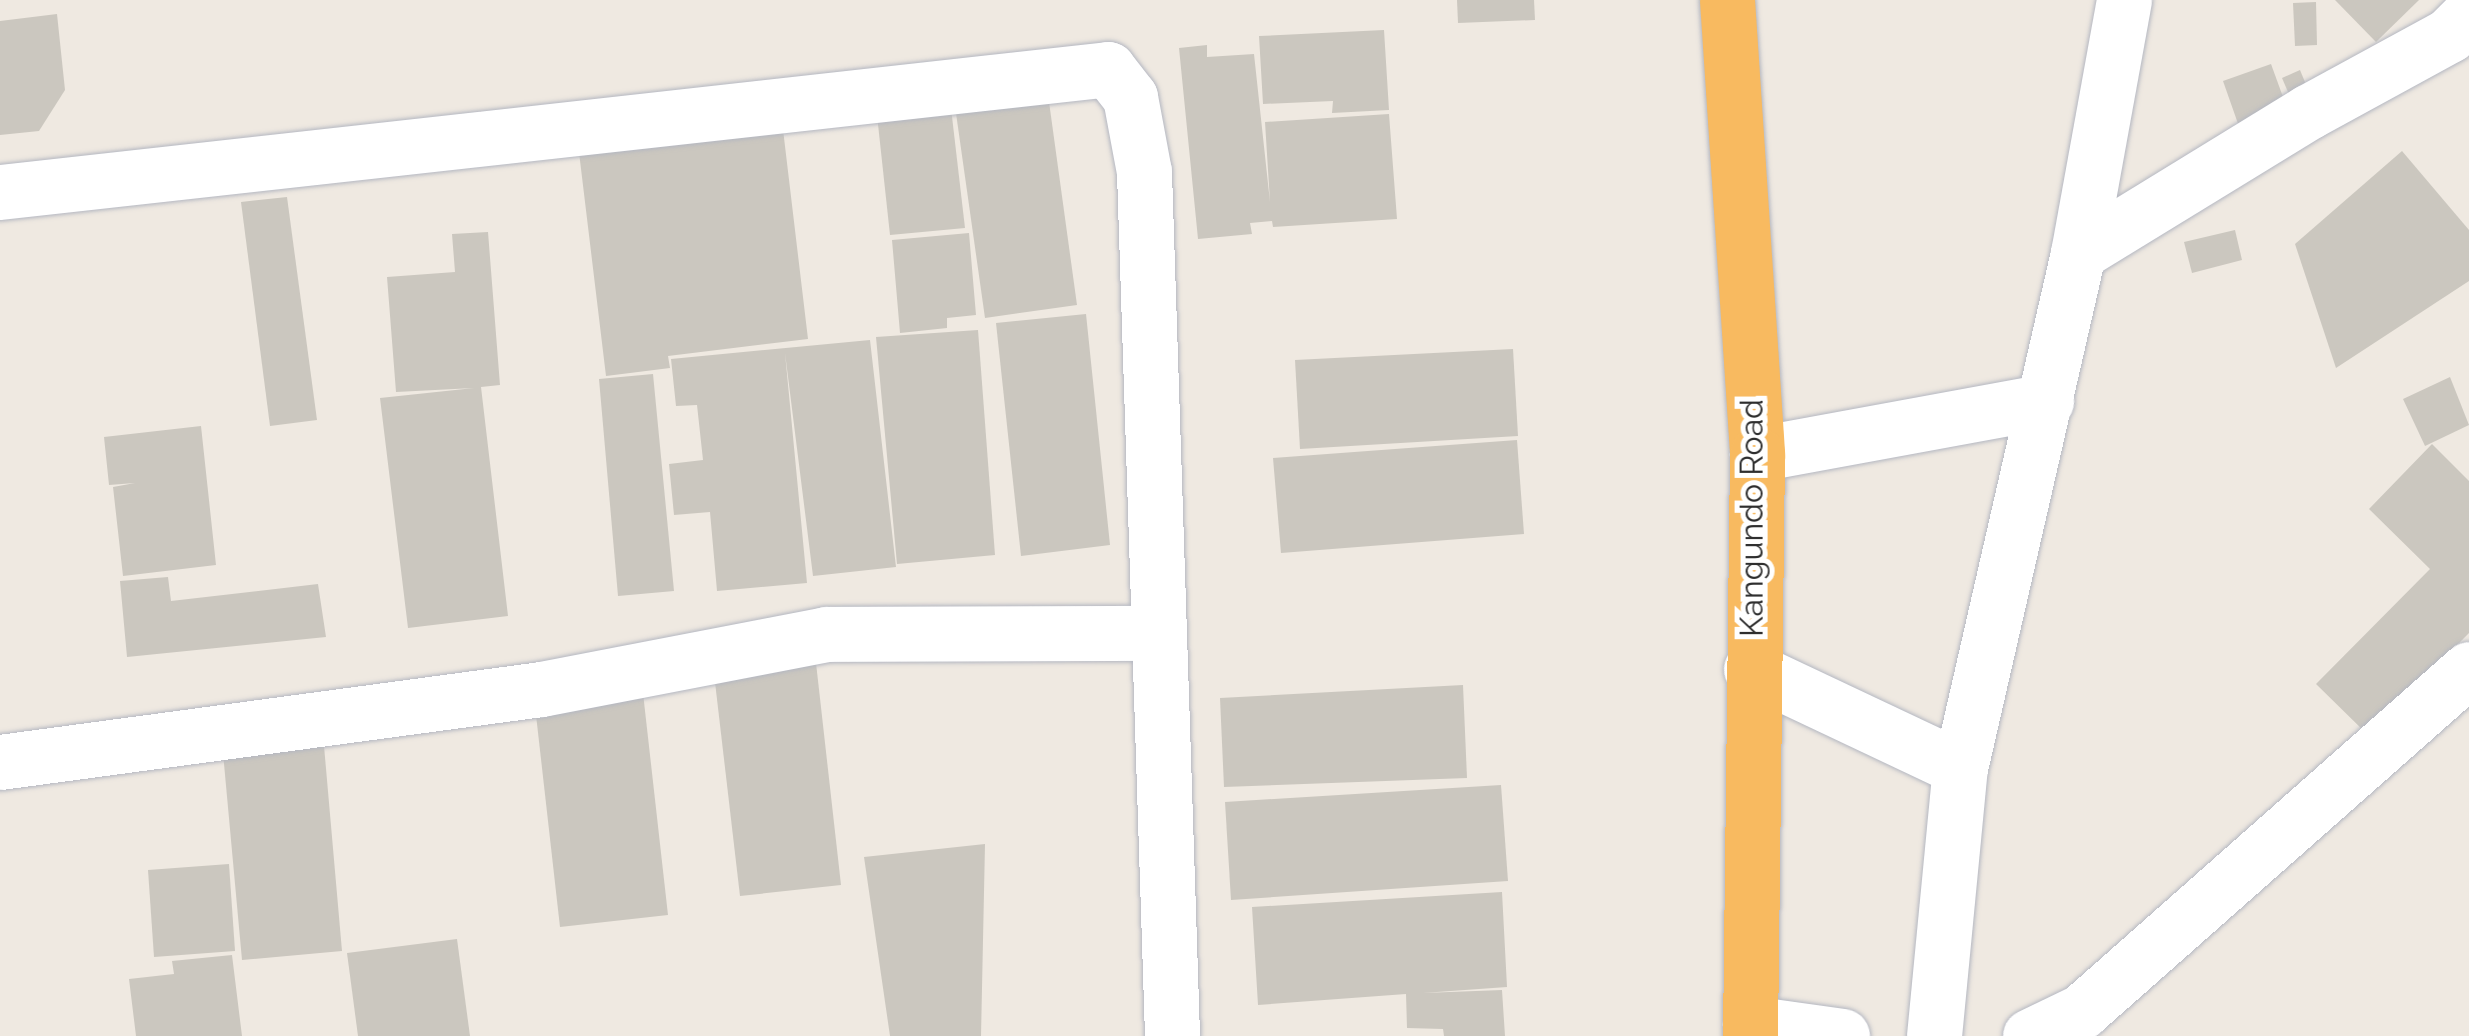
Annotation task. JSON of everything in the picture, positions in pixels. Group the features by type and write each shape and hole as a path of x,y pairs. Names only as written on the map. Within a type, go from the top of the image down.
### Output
{"highway":[{"name":"Kangundo Road","path":"1727,0 1757,454 1751,669 1750,1029"}],"street":[{"path":"1934,1036 1960,768 2078,253 2124,0"},
{"path":"2078,253 2308,112 2449,36 2469,15"},
{"path":"0,192 1108,69 1130,98 1144,172 1172,1036"},
{"path":"1757,454 2046,401"},
{"path":"0,762 542,688 826,634 1157,633"},
{"path":"1751,669 1960,768"},
{"path":"2030,1036 2082,1011 2469,669"},
{"path":"1750,1029 1842,1036"}],"building":[{"path":"1457,0 1534,0 1535,20 1458,23"},
{"path":"2335,0 2419,0 2376,42"},
{"path":"2316,2 2317,45 2295,46 2293,3"},
{"path":"57,14 65,90 39,131 0,135 0,21"},
{"path":"1384,30 1389,110 1332,113 1333,101 1263,104 1259,36"},
{"path":"1207,45 1207,57 1254,54 1270,202 1265,122 1389,114 1397,219 1273,227 1272,221 1250,223 1252,234 1198,239 1179,48"},
{"path":"2271,64 2291,119 2242,135 2223,81"},
{"path":"2300,70 2312,99 2294,106 2282,78"},
{"path":"1046,80 1077,305 985,318 953,92"},
{"path":"951,108 965,228 890,235 877,115"},
{"path":"782,121 808,339 668,356 670,368 606,376 578,144"},
{"path":"2402,151 2469,230 2469,281 2336,368 2295,244"},
{"path":"287,197 317,420 270,426 241,202"},
{"path":"2235,230 2242,260 2192,273 2184,242"},
{"path":"488,232 500,385 481,387 508,616 408,628 380,398 474,388 396,392 387,277 455,272 452,234"},
{"path":"969,233 976,315 947,318 947,328 900,333 892,240"},
{"path":"1086,314 1110,545 1021,556 996,323"},
{"path":"978,330 995,555 897,564 876,337"},
{"path":"870,340 896,567 813,576 785,353 807,583 717,591 710,512 674,515 669,464 703,460 697,405 676,406 671,359"},
{"path":"1513,349 1518,436 1300,449 1295,360"},
{"path":"653,374 674,591 618,596 599,379"},
{"path":"2450,377 2469,425 2425,446 2403,399"},
{"path":"201,426 216,565 123,576 113,487 135,483 109,485 104,437"},
{"path":"1517,440 1524,534 1281,553 1273,458"},
{"path":"2432,444 2469,481 2469,633 2368,735 2316,684 2430,569 2369,509"},
{"path":"168,577 171,601 318,584 326,637 127,657 120,581"},
{"path":"815,654 841,885 740,896 713,665"},
{"path":"1463,685 1467,778 1224,787 1220,698"},
{"path":"643,693 668,915 560,927 535,706"},
{"path":"322,723 342,951 242,960 221,731"},
{"path":"1501,785 1508,881 1231,900 1225,802"},
{"path":"985,844 981,1036 890,1036 864,857"},
{"path":"229,864 235,951 154,957 148,870"},
{"path":"1502,892 1507,987 1423,993 1502,990 1505,1036 1444,1036 1443,1029 1407,1028 1406,994 1258,1005 1252,907"},
{"path":"457,939 470,1036 358,1036 347,953"},
{"path":"232,955 242,1036 136,1036 129,979 174,974 172,961"}]}
